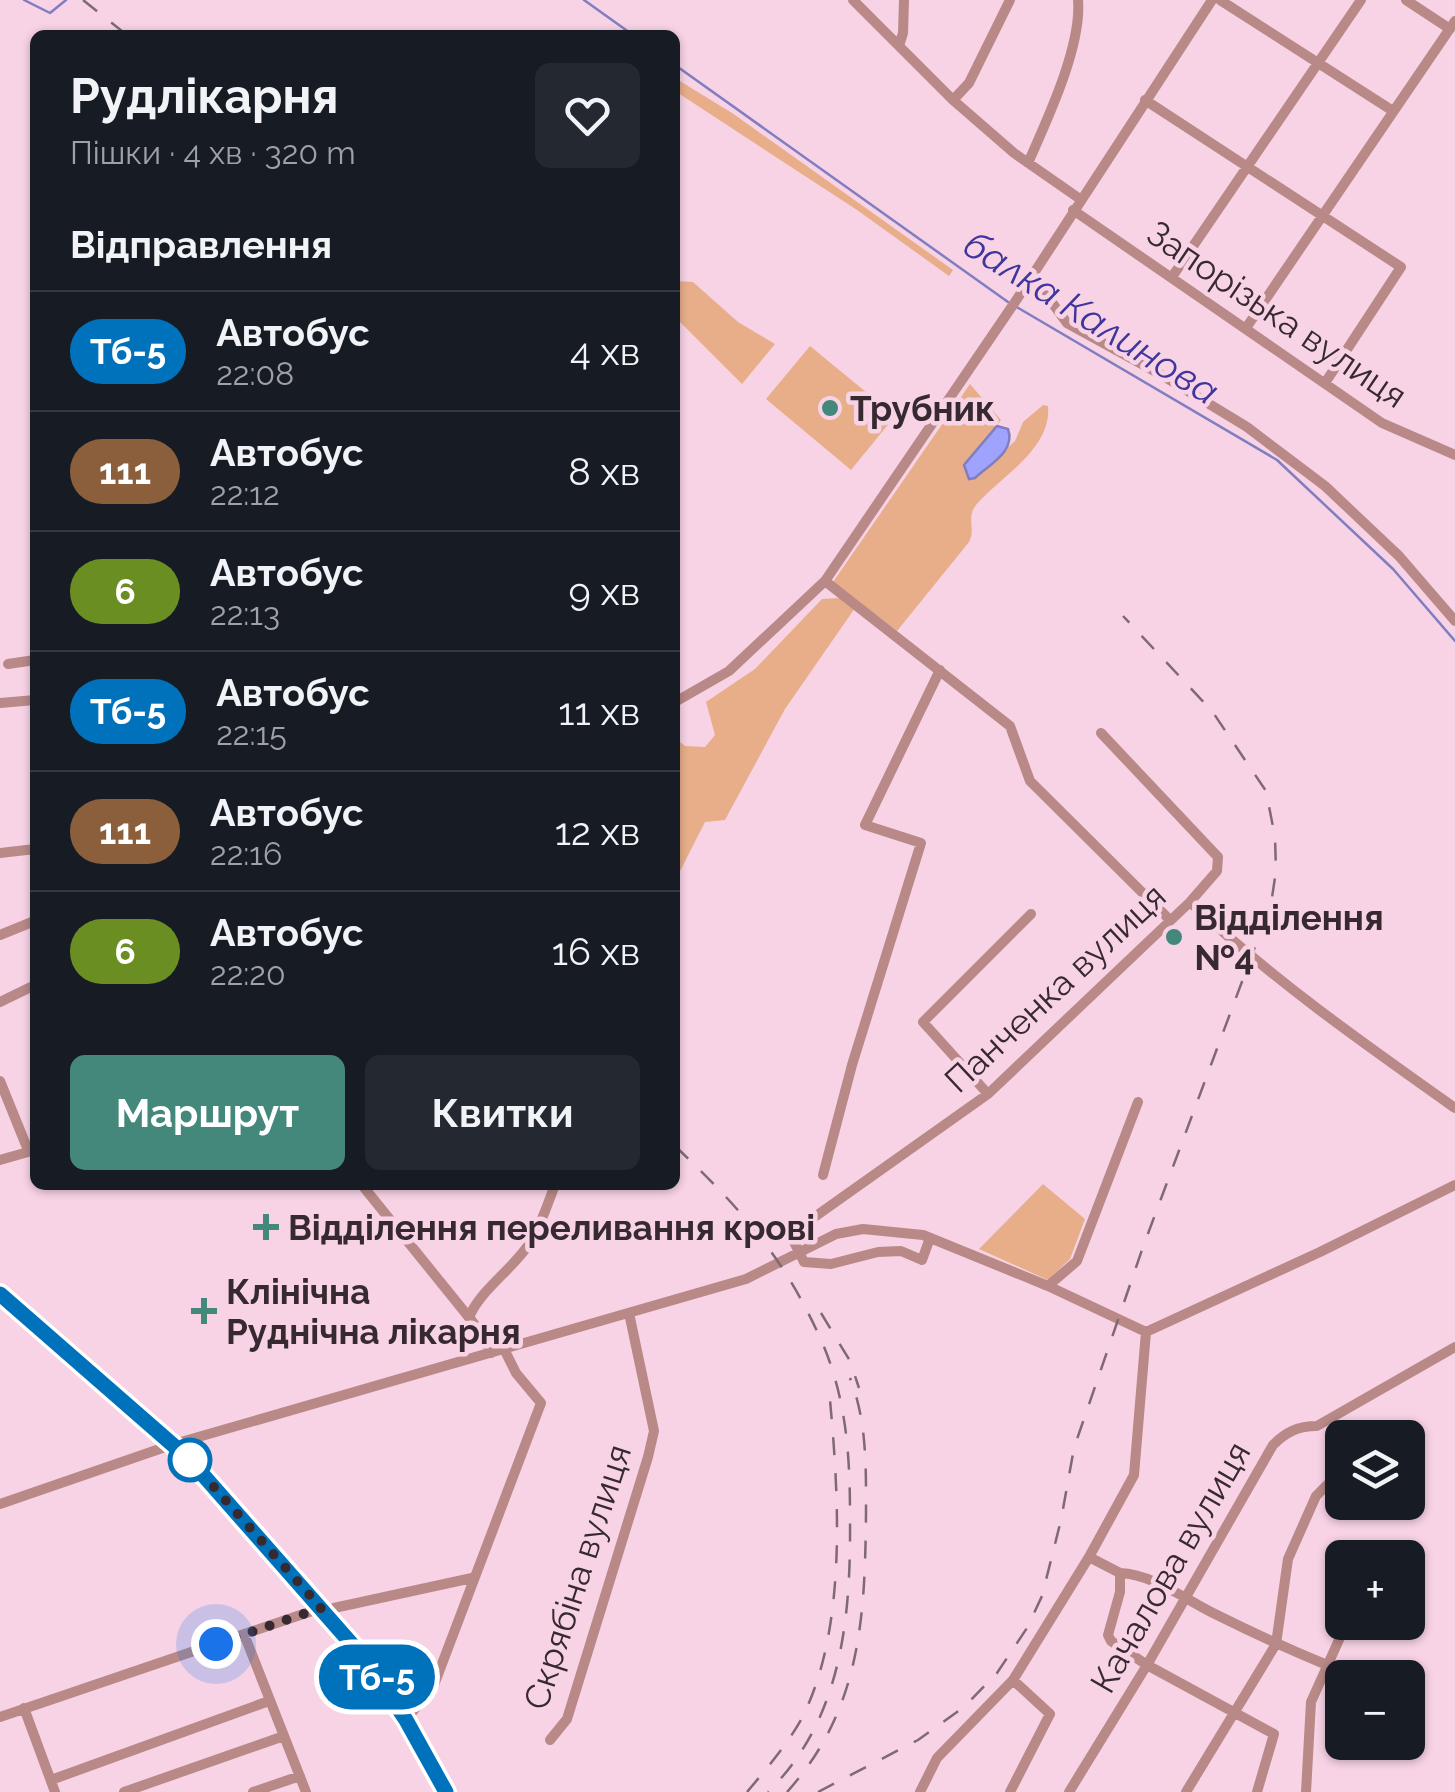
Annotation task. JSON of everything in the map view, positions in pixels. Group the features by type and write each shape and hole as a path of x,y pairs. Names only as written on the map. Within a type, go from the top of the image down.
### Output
{"main road":[{"path":"0,1294 174,1444 328,1608 406,1720 446,1792"}],"street":[{"path":"853,0 953,100 1028,163 1080,199"},
{"path":"899,46 904,0"},
{"path":"953,100 969,83 1010,0"},
{"path":"1028,163 1051,112 1069,56 1078,0"},
{"path":"680,699 729,671 825,581 1008,312 1212,0"},
{"path":"1220,0 1392,112"},
{"path":"1172,277 1360,0"},
{"path":"1246,328 1452,25 1406,0"},
{"path":"1144,100 1401,267 1325,384"},
{"name":"Запорізька вулиця","path":"1073,210 1382,423 1455,454"},
{"path":"1026,282 1048,297 1067,323 1247,428 1325,486 1399,556 1455,621"},
{"path":"825,581 1010,726 1030,781 1170,920"},
{"path":"8,664 30,661"},
{"path":"823,1175 852,1065 921,843 865,824 940,670"},
{"path":"0,704 30,701"},
{"name":"Панченка вулиця","path":"930,1238 922,1260 901,1250 831,1264 804,1262 794,1242 800,1228 988,1094 1190,902 1217,871 1218,857 1102,732"},
{"path":"0,853 30,850"},
{"path":"1190,902 1293,992 1455,1108"},
{"path":"988,1094 923,1022 1031,914"},
{"path":"0,935 30,923"},
{"path":"0,1002 30,987"},
{"path":"0,1080 30,1148"},
{"path":"1048,1286 1077,1261 1138,1102"},
{"path":"0,1160 30,1150"},
{"path":"0,1504 174,1444 746,1279 836,1234 863,1229 930,1238 1048,1286 1146,1332 1455,1185"},
{"path":"366,1190 469,1318 491,1353"},
{"path":"469,1318 473,1305 530,1244 553,1190"},
{"name":"Скрябіна вулиця","path":"550,1740 567,1719 654,1431 629,1313"},
{"path":"920,1792 937,1758 1013,1680 1134,1475 1146,1332"},
{"name":"Качалова вулиця","path":"1068,1792 1277,1441 1303,1426 1317,1426 1455,1348"},
{"path":"406,1720 434,1685 541,1402 516,1372 504,1349"},
{"path":"1186,1792 1276,1644 1288,1559 1316,1496 1325,1486"},
{"path":"1089,1557 1120,1573 1143,1578 1325,1664"},
{"path":"1120,1573 1120,1592 1108,1635 1111,1641 1146,1665 1274,1734 1257,1792"},
{"path":"0,1717 328,1608 472,1578"},
{"path":"244,1634 306,1792"},
{"path":"1306,1792 1311,1702 1325,1670"},
{"path":"1010,1792 1050,1714 1013,1680"},
{"path":"51,1780 269,1701"},
{"path":"24,1708 55,1792"},
{"path":"124,1792 284,1736"},
{"path":"252,1792 300,1776"}],"shaded area":[{"path":"680,81 732,113 953,270 949,276 857,210 680,94"},
{"path":"680,281 693,282 738,322 775,344 742,384 680,322"},
{"name":"Трубник","path":"810,346 895,416 851,470 766,399"},
{"path":"970,384 1001,420 965,465 972,479 1015,441 1023,422 1043,405 1048,406 1047,421 1042,436 1023,461 976,505 969,542 897,631 833,582"},
{"path":"841,598 855,608 785,709 725,820 705,822 680,871 680,742 705,747 715,735 706,702 755,669 822,599"},
{"path":"1043,1184 1085,1219 1070,1259 1048,1280 979,1249"}],"water":[{"path":"997,426 1008,429 1005,450 969,479 964,465"}],"waterway":[{"name":"балка Калинова","path":"24,0 50,13 66,0"},
{"name":"балка Калинова","path":"584,0 626,30"},
{"name":"балка Калинова","path":"680,69 1008,302"},
{"name":"балка Калинова","path":"1015,306 1277,460 1393,569 1455,641"}],"railway":[{"path":"83,0 121,30"},
{"path":"818,1792 918,1740 964,1707 997,1673 1027,1628 1042,1596 1074,1448 1143,1247 1271,904 1276,871 1275,837 1266,791 1212,711 1123,616"},
{"path":"680,1151 756,1231 788,1277 827,1354 844,1422 850,1553 837,1664 813,1732 768,1792"},
{"path":"821,1313 850,1361 859,1388"},
{"path":"787,1792 812,1761 830,1728 854,1661 860,1625 865,1461 863,1427 850,1378"},
{"path":"747,1792 802,1718 827,1645 837,1520 830,1400"}],"bus line":[{"name":"Тб-5","path":"0,1294 189,1459 364,1658 406,1720 446,1792"}],"place":[{"name":"Трубник","path":"830,408"},
{"name":"Відділення №4","path":"1174,937"},
{"name":"Відділення переливання крові","path":"266,1227"},
{"name":"Клінічна Руднічна лікарня","path":"204,1311"}],"route":[{"path":"190,1460 321,1608 216,1644"}]}
